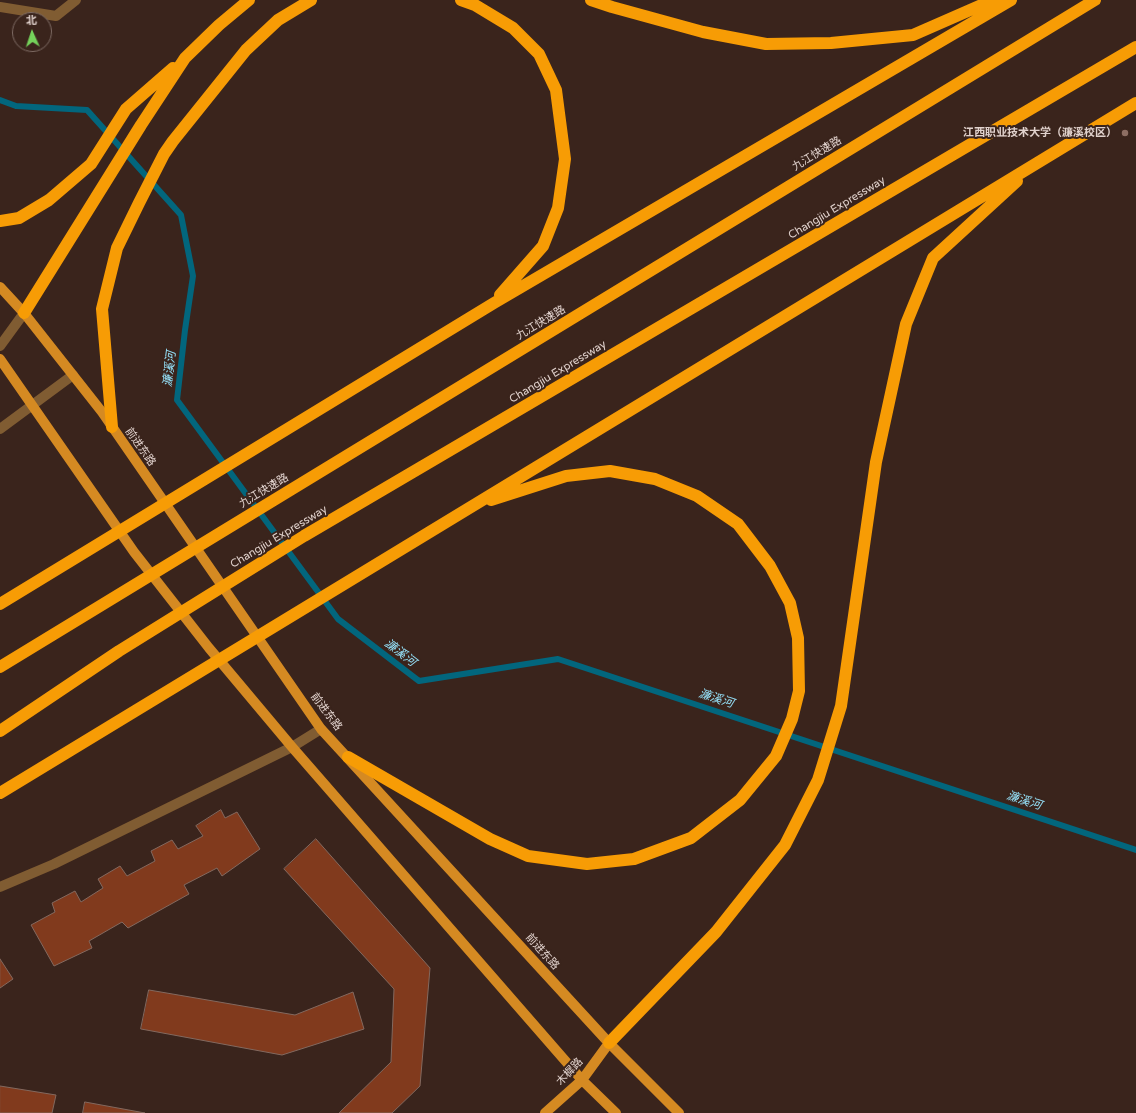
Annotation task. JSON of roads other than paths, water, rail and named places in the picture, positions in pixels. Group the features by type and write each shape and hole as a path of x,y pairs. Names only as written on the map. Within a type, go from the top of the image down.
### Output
{"highway":[{"path":"0,221 19,218 49,200 91,164 126,109 249,0"},
{"path":"112,427 102,309 117,248 138,203 164,154 173,141 246,50 278,20 312,0"},
{"path":"461,0 475,5 514,28 539,54 556,90 565,158 558,208 543,246 494,303"},
{"path":"591,0 703,32 766,44 831,43 913,35 993,0"},
{"path":"0,604 494,303 1011,0"},
{"name":"九江快速路","path":"0,667 1095,0"},
{"name":"Changjiu Expressway","path":"0,731 119,651 304,536 1136,47"},
{"path":"24,313 141,125 185,58"},
{"path":"0,793 1136,103"},
{"path":"609,1043 716,932 785,845 818,780 841,706 876,462 906,324 933,258 980,214 1042,160"},
{"path":"348,757 490,839 528,856 587,864 634,859 691,838 740,800 776,756 792,719 799,691 798,638 790,603 770,566 738,524 697,496 655,479 610,471 566,476 472,506"}],"main road":[{"name":"前进东路","path":"0,287 24,313 73,374 112,427 322,729 609,1043 679,1113"},
{"path":"0,359 134,552 209,648 292,748 582,1080 616,1113"},
{"name":"木樨路","path":"545,1113 582,1080 609,1043"}],"street":[{"path":"0,7 56,16 76,0"},
{"path":"0,346 24,313"},
{"path":"0,429 73,374"},
{"path":"0,887 54,864 292,748 322,729"}],"waterway":[{"name":"濂溪河","path":"0,100 16,106 87,110 181,215 193,276 177,400 338,619 419,681 558,659 1136,850"}],"place":[{"name":"江西职业技术大学（濂溪校区）","path":"1125,133"}]}
